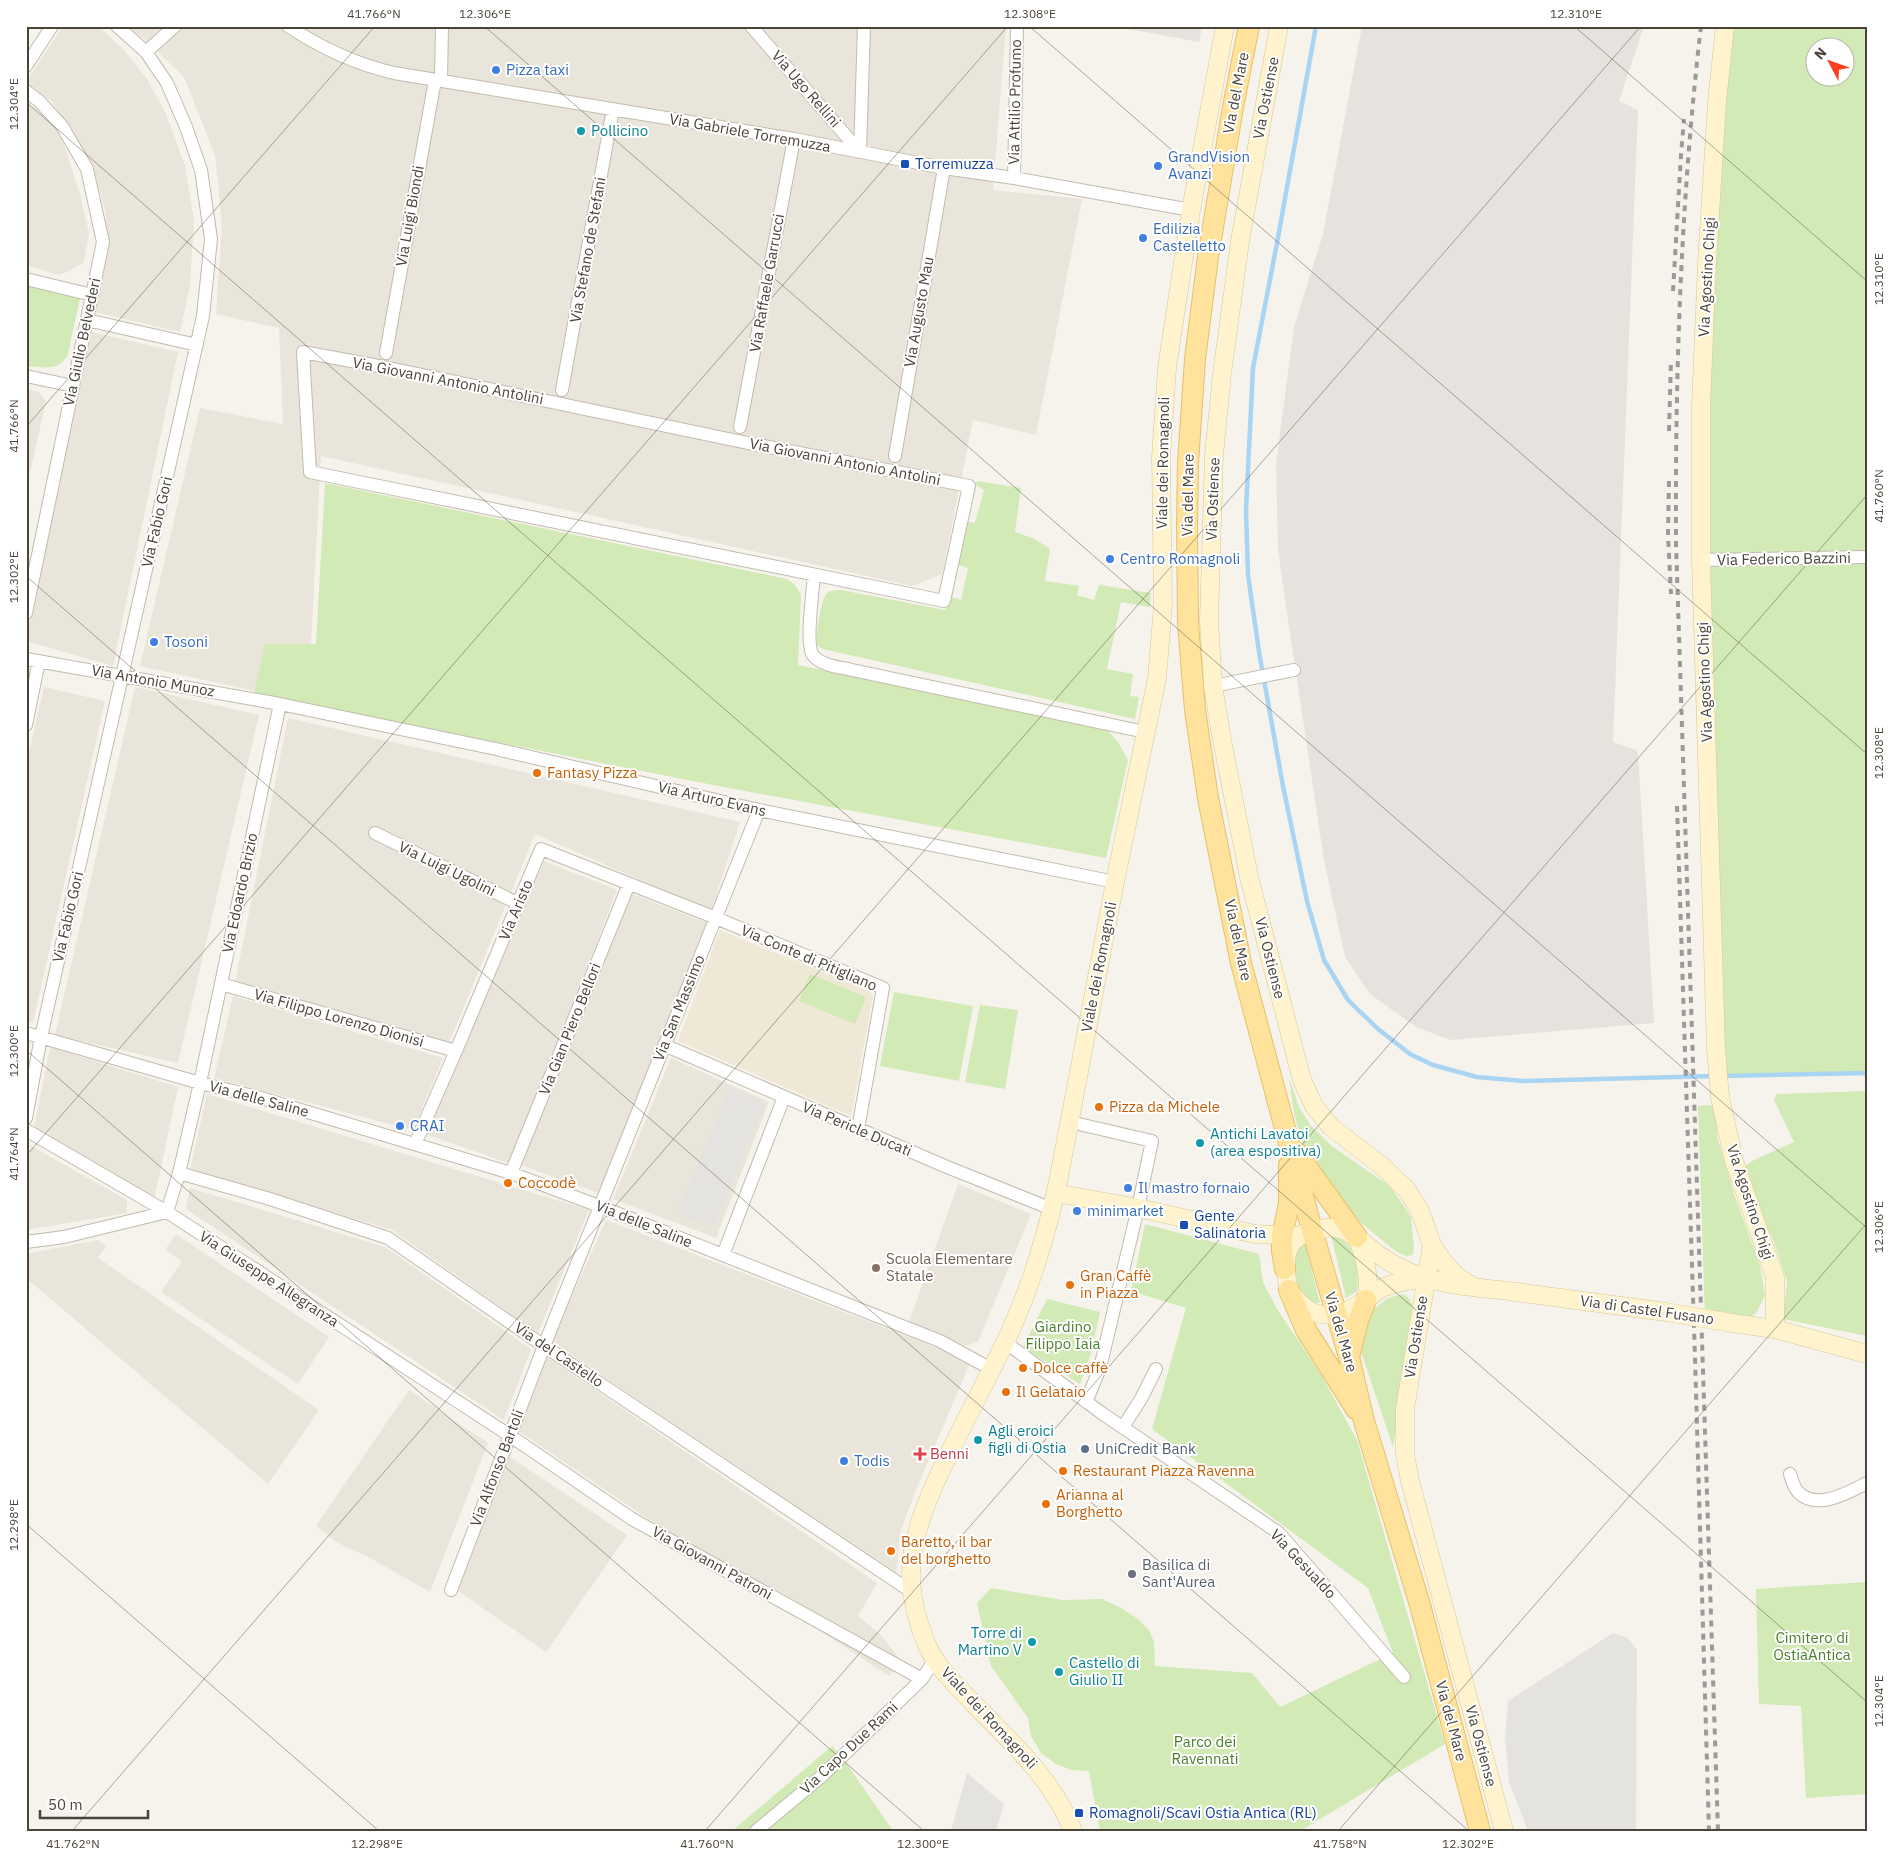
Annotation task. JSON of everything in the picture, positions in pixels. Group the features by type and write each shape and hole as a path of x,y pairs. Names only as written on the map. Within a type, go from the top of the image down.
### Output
{"main road":[{"name":"Viale dei Romagnoli","path":"1073,1831 1061,1805 1047,1782 935,1660 921,1628 912,1592 911,1566 921,1518 947,1457 1005,1342 1028,1285 1054,1201 1115,882 1157,678 1163,620 1162,416 1168,359 1191,210 1225,26"},
{"name":"Via del Mare","path":"1250,26 1233,107 1208,256 1194,358 1188,463 1188,623 1195,710 1208,798 1241,963 1290,1143 1297,1234 1336,1314 1350,1357 1364,1421 1420,1605 1480,1831"},
{"name":"Via Ostiense","path":"1279,26 1240,241 1218,411 1212,507 1209,611 1213,686 1249,877 1302,1080 1314,1106 1331,1127 1382,1166 1407,1190 1420,1211 1432,1245 1405,1409 1404,1441 1407,1467 1504,1831"},
{"name":"Via Agostino Chigi","path":"1725,26 1717,102 1706,262 1701,406 1702,560 1716,1050 1720,1097 1734,1161 1775,1278 1775,1329"},
{"path":"1290,1143 1289,1204 1297,1234"},
{"path":"1290,1143 1352,1228 1364,1253 1368,1280 1366,1300 1358,1321 1350,1357"},
{"path":"1054,1201 1138,1208 1254,1234 1297,1234 1337,1228 1343,1229 1357,1237 1392,1264 1426,1278"},
{"path":"1254,1234 1272,1248 1285,1269"},
{"path":"1297,1234 1282,1251 1289,1290 1300,1319 1312,1340 1364,1421"},
{"path":"1432,1245 1455,1274 1464,1282 1474,1287"},
{"path":"1289,1290 1299,1302 1312,1312 1327,1315 1355,1308 1375,1292 1389,1285 1426,1278"},
{"name":"Via di Castel Fusano","path":"1426,1278 1474,1287 1666,1312 1775,1329 1867,1354"}],"street":[{"path":"26,66 52,26"},
{"name":"Via Fabio Gori","path":"26,1118 41,1037 197,345 203,316 211,239 201,170 186,126 167,83 146,52 117,26"},
{"path":"146,52 175,26"},
{"name":"Via Gabriele Torremuzza","path":"288,26 312,42 357,62 384,70 794,139 944,168 1014,178 1191,210"},
{"name":"Via Luigi Biondi","path":"386,353 438,80 442,26"},
{"name":"Via Ugo Rellini","path":"751,26 860,152"},
{"path":"860,152 864,26"},
{"name":"Via Attilio Profumo","path":"1014,178 1017,26"},
{"name":"Via Giulio Belvederi","path":"26,91 39,101 62,126 88,169 103,242 26,613"},
{"name":"Via Stefano de Stefani","path":"562,390 613,109"},
{"name":"Via Raffaele Garrucci","path":"740,427 794,139"},
{"name":"Via Augusto Mau","path":"895,456 944,168"},
{"path":"26,279 92,295"},
{"path":"87,320 197,345"},
{"name":"Via Giovanni Antonio Antolini","path":"303,352 384,366 738,441 969,486 944,601 814,575 310,472 303,352"},
{"path":"26,376 73,386"},
{"name":"Via Federico Bazzini","path":"1702,560 1867,557"},
{"path":"814,575 809,644 813,656 823,662 1145,732"},
{"name":"Via Antonio Munoz","path":"26,659 122,674 280,704"},
{"path":"26,725 39,662"},
{"path":"1213,686 1294,670"},
{"name":"Via Arturo Evans","path":"280,704 496,749 759,810 1115,882"},
{"name":"Via Edoardo Brizio","path":"166,1212 180,1173 280,704"},
{"name":"Via San Massimo","path":"544,1346 759,810"},
{"name":"Via Luigi Ugolini","path":"375,833 519,904"},
{"name":"Via Aristo","path":"415,1144 541,849 716,918"},
{"name":"Via Gian Piero Bellori","path":"511,1173 629,884"},
{"name":"Via Conte di Pitigliano","path":"716,918 883,988 858,1129"},
{"name":"Via Filippo Lorenzo Dionisi","path":"221,984 456,1051"},
{"name":"Via delle Saline","path":"26,1033 200,1083 261,1098 511,1173 940,1341 992,1369"},
{"name":"Via Pericle Ducati","path":"664,1045 858,1129 1054,1201"},
{"path":"723,1255 784,1097"},
{"path":"1070,1122 1152,1140 1100,1368 1086,1402"},
{"name":"Via Giuseppe Allegranza","path":"26,1130 166,1212 509,1435"},
{"name":"Via del Castello","path":"180,1173 270,1199 388,1238 544,1346 912,1592"},
{"path":"26,1242 64,1237 166,1212"},
{"name":"Via Gesualdo","path":"1005,1342 1123,1428 1279,1533 1404,1677"},
{"name":"Via Alfonso Bartoli","path":"451,1590 544,1346"},
{"path":"1123,1428 1156,1369"},
{"name":"Via Giovanni Patroni","path":"509,1435 632,1519 922,1679"},
{"path":"1790,1474 1796,1491 1808,1500 1820,1502 1867,1483"},
{"name":"Via Capo Due Rami","path":"756,1831 823,1775 922,1679 935,1660"}],"shaded area":[{"path":"63,26 98,26 124,50 147,79 166,114 185,166 194,221 190,286 180,332 90,311 104,252 106,214 93,167 52,102 26,82"},
{"path":"126,26 1006,26 993,190 1082,199 1036,435 973,420 942,574 912,586 321,456 311,645 278,696 140,666 200,408 283,424 279,328 216,314 222,224 215,155 184,77 143,38"},
{"path":"1112,26 1202,26 1199,42"},
{"path":"1362,26 1644,26 1619,101 1638,110 1613,742 1638,751 1654,1023 1450,1040 1416,1027 1370,994 1345,957 1324,860 1283,586 1278,548 1276,464 1294,327 1323,234"},
{"path":"26,103 38,111 58,132 66,150 80,195 89,233 84,262 58,275 26,265"},
{"path":"92,332 178,352 113,666 26,641"},
{"path":"26,389 39,392 46,401 26,491"},
{"path":"44,687 105,701 33,1023 26,1022 26,765"},
{"path":"135,687 259,715 178,1063 55,1035"},
{"path":"288,718 740,822 711,911 535,834 449,1043 235,982"},
{"path":"544,861 617,890 511,1164 425,1134"},
{"path":"632,894 710,924 599,1193 520,1165"},
{"path":"720,930 870,991 873,996 851,1116 678,1041"},
{"path":"233,996 443,1058 413,1130 214,1078"},
{"path":"50,1047 178,1087 154,1200 34,1128"},
{"path":"671,1058 769,1102 716,1238 613,1199"},
{"path":"729,1089 765,1104 714,1227 677,1214"},
{"path":"207,1094 589,1210 538,1333 392,1230 190,1169"},
{"path":"31,1146 127,1200 127,1213 26,1230 26,1166"},
{"path":"958,1184 1031,1214 978,1342 964,1346 909,1322"},
{"path":"190,1188 385,1247 531,1349 504,1420 186,1209"},
{"path":"606,1220 971,1361 916,1490 900,1533 896,1577 552,1341"},
{"path":"176,1234 329,1337 298,1384 161,1292 182,1261 165,1250"},
{"path":"98,1240 106,1246 98,1258 319,1410 268,1484 26,1278 26,1254"},
{"path":"547,1357 877,1583 858,1616 880,1634 902,1662 889,1676 641,1514 517,1430"},
{"path":"409,1390 488,1443 430,1592 372,1559 336,1542 316,1526"},
{"path":"509,1456 627,1535 546,1652 454,1588"},
{"path":"1613,1633 1628,1638 1637,1650 1636,1831 1528,1831 1509,1782 1505,1737 1508,1701"},
{"path":"967,1773 1004,1804 996,1831 951,1831"}],"green space":[{"path":"1725,26 1867,26 1867,1073 1711,1076 1701,560"},
{"path":"26,284 80,298 68,354 65,360 56,366 26,366"},
{"path":"977,481 1021,488 1015,532 1035,539 1050,549 1045,581 1079,586 1077,595 1094,600 1099,585 1151,593 1150,607 1121,602 1107,669 1133,674 1130,696 1139,697 1135,719 823,649 817,645 822,604 826,594 831,591 841,590 945,610 951,597 961,600 968,568 958,565 966,521 975,523 984,490 976,485"},
{"path":"325,483 787,579 794,584 801,594 798,665 1107,730 1118,742 1128,760 1106,858 708,784 254,694 265,644 316,644"},
{"path":"810,974 866,997 855,1024 799,1001"},
{"path":"894,992 973,1006 959,1081 880,1066"},
{"path":"980,1005 1018,1010 1005,1089 965,1082"},
{"path":"1289,1078 1299,1107 1311,1126 1333,1147 1391,1187 1411,1217 1413,1255 1406,1256 1397,1252 1351,1213 1326,1185 1307,1151 1299,1131"},
{"path":"1867,1091 1867,1336 1783,1319 1787,1281 1774,1242 1753,1198 1742,1168 1754,1160 1794,1142 1774,1100 1777,1094"},
{"path":"1714,1105 1718,1139 1735,1197 1760,1265 1765,1296 1756,1313 1746,1320 1705,1317 1698,1106"},
{"name":"Parco dei Ravennati","path":"1145,1224 1259,1254 1263,1282 1277,1309 1320,1373 1357,1440 1445,1744 1300,1831 1100,1831 1089,1771 1071,1770 1056,1764 1041,1753 1031,1736 1028,1718 991,1666 977,1603 991,1588 1063,1600 1102,1599 1123,1609 1138,1619 1149,1630 1154,1642 1155,1666 1252,1673 1280,1707 1393,1653 1368,1588 1152,1429 1186,1308 1131,1291"},
{"path":"1331,1235 1339,1237 1346,1242 1351,1249 1356,1265 1358,1275 1357,1291 1346,1298"},
{"path":"1304,1240 1320,1303 1308,1302 1298,1285 1294,1273 1293,1259"},
{"path":"1402,1294 1408,1297 1413,1307 1393,1447 1361,1352 1359,1337 1374,1309 1388,1298"},
{"name":"Giardino Filippo Iaia","path":"1047,1299 1100,1312 1091,1353 1080,1384 1023,1347"},
{"name":"Cimitero di OstiaAntica","path":"1867,1582 1867,1794 1806,1798 1801,1706 1759,1704 1756,1589"},
{"path":"832,1746 847,1764 893,1831 732,1831"}],"waterway":[{"path":"1316,26 1253,368 1246,511 1248,575 1259,652 1283,786 1307,901 1324,960 1348,1000 1378,1029 1410,1054 1433,1065 1477,1077 1523,1081 1715,1076"},
{"path":"1723,1076 1867,1073"}],"railway":[{"path":"1701,26 1684,219 1678,349 1676,543 1718,1831"},
{"path":"1673,291 1684,119"},
{"path":"1669,431 1671,359"},
{"path":"1669,481 1668,535 1671,594"},
{"path":"1677,806 1709,1831"}],"place":[{"name":"Pizza taxi","path":"496,70"},
{"name":"Pollicino","path":"581,131"},
{"name":"Torremuzza","path":"905,164"},
{"name":"GrandVision Avanzi","path":"1158,166"},
{"name":"Edilizia Castelletto","path":"1143,238"},
{"name":"Centro Romagnoli","path":"1110,559"},
{"name":"Tosoni","path":"154,642"},
{"name":"Fantasy Pizza","path":"537,773"},
{"name":"Pizza da Michele","path":"1099,1107"},
{"name":"CRAI","path":"400,1126"},
{"name":"Antichi Lavatoi (area espositiva)","path":"1200,1143"},
{"name":"Coccodè","path":"508,1183"},
{"name":"Il mastro fornaio","path":"1128,1188"},
{"name":"minimarket","path":"1077,1211"},
{"name":"Gente Salinatoria","path":"1184,1225"},
{"name":"Scuola Elementare Statale","path":"876,1268"},
{"name":"Gran Caffè in Piazza","path":"1070,1285"},
{"name":"Dolce caffè","path":"1023,1368"},
{"name":"Il Gelataio","path":"1006,1392"},
{"name":"Agli eroici figli di Ostia","path":"978,1440"},
{"name":"UniCredit Bank","path":"1085,1449"},
{"name":"Benni","path":"920,1454"},
{"name":"Todis","path":"844,1461"},
{"name":"Restaurant Piazza Ravenna","path":"1063,1471"},
{"name":"Arianna al Borghetto","path":"1046,1504"},
{"name":"Baretto, il bar del borghetto","path":"891,1551"},
{"name":"Basilica di Sant'Aurea","path":"1132,1574"},
{"name":"Torre di Martino V","path":"1032,1642"},
{"name":"Castello di Giulio II","path":"1059,1672"},
{"name":"Romagnoli/Scavi Ostia Antica (RL)","path":"1079,1813"}]}
